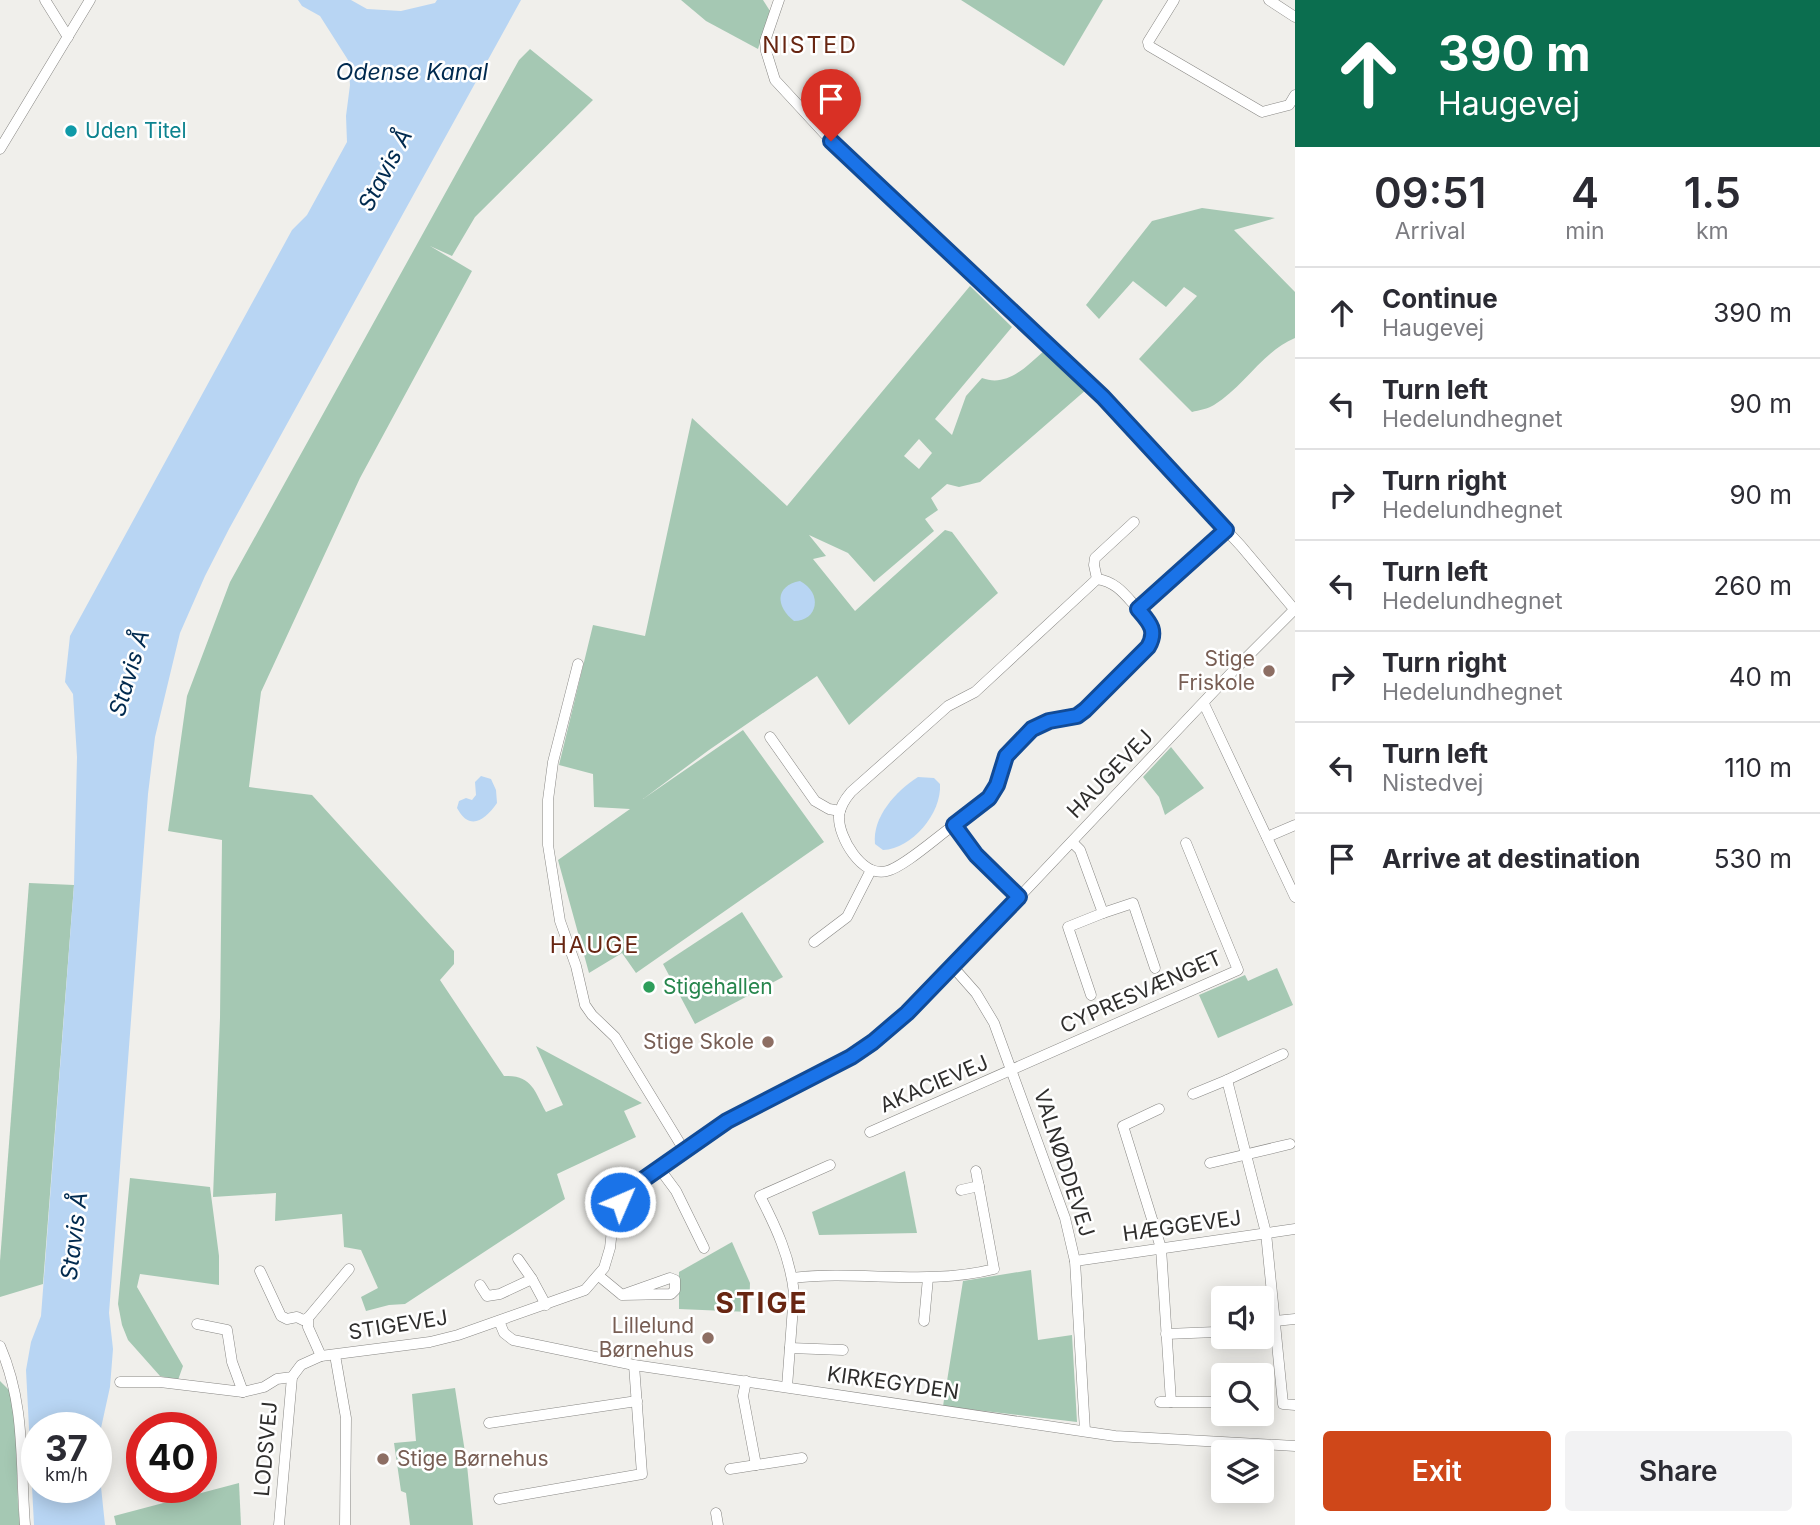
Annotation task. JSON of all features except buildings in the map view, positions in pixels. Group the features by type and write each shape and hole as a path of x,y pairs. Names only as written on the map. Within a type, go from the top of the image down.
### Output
{"street":[{"path":"45,0 68,37"},
{"path":"0,149 90,0"},
{"path":"779,0 765,41 775,80 848,159 1103,397 1295,609"},
{"path":"1174,0 1148,42 1149,46 1262,112 1289,105 1295,95"},
{"path":"1270,0 1295,17"},
{"path":"1097,579 1094,565 1096,558 1134,522"},
{"path":"1138,609 1226,530"},
{"path":"1097,579 1117,585 1153,628 1153,638 1148,647 1077,716 1049,721 1032,729 1006,756 997,785 989,798 954,825 889,871 871,870 861,862 848,844 840,814 844,801 948,706 975,692 995,666 1097,579"},
{"name":"HAUGEVEJ","path":"953,967 1295,609"},
{"path":"578,664 552,762 548,800 548,845 560,921 576,966 585,1005 615,1037 684,1150"},
{"path":"1204,704 1295,897"},
{"path":"770,737 815,801 840,814"},
{"path":"954,825 976,855 1019,897"},
{"path":"1267,837 1295,825"},
{"path":"1072,842 1080,850 1103,913"},
{"name":"CYPRESVÆNGET","path":"1013,1070 1238,971 1186,843"},
{"path":"814,942 849,914 871,870"},
{"path":"1091,995 1068,927 1133,903 1155,968"},
{"path":"622,1295 670,1278 675,1280 675,1290 671,1294 622,1295 599,1276 607,1260 614,1212 634,1186 727,1121 858,1053 890,1029 953,967"},
{"name":"VALNØDDEVEJ","path":"953,967 976,993 995,1023 1065,1218 1075,1261 1084,1431"},
{"path":"1193,1094 1283,1054"},
{"name":"AKACIEVEJ","path":"870,1132 1013,1070"},
{"path":"1227,1080 1266,1233 1283,1404 1295,1405"},
{"path":"1158,1109 1123,1126 1161,1248 1167,1334 1165,1402 1211,1402"},
{"path":"1210,1163 1290,1143"},
{"path":"787,1387 794,1293 792,1278 781,1238 760,1196 830,1165"},
{"path":"659,1168 676,1191 704,1248"},
{"path":"792,1278 838,1274 928,1278 972,1275 994,1269 976,1171"},
{"path":"961,1190 979,1186"},
{"name":"HÆGGEVEJ","path":"1075,1261 1295,1228"},
{"path":"518,1259 546,1305"},
{"path":"260,1271 281,1316 303,1320 308,1318 349,1269"},
{"name":"STIGEVEJ","path":"321,1356 430,1342 585,1290 599,1276"},
{"path":"924,1321 928,1278"},
{"path":"480,1285 488,1296 500,1294 532,1279"},
{"path":"120,1382 160,1382 243,1392 264,1387 277,1379 292,1377 301,1366 321,1356 308,1327 308,1318"},
{"path":"1275,1321 1295,1320"},
{"name":"KIRKEGYDEN","path":"499,1321 504,1333 513,1340 634,1365 1115,1436 1295,1446"},
{"path":"197,1324 227,1330 232,1362 243,1392"},
{"path":"1167,1334 1211,1332"},
{"path":"0,1346 14,1383 19,1406 25,1525"},
{"path":"790,1348 843,1350"},
{"path":"335,1355 346,1418 345,1525"},
{"path":"499,1499 642,1474 634,1365"},
{"name":"LODSVEJ","path":"279,1525 292,1377"},
{"path":"746,1381 743,1396 756,1465"},
{"path":"489,1423 636,1401"},
{"path":"730,1469 802,1458"},
{"path":"716,1513 718,1525"}],"green space":[{"path":"681,0 763,0 770,11 758,49 706,21"},
{"path":"961,0 1103,0 1064,66"},
{"path":"530,49 593,100 475,217 452,256 430,246 472,271 360,478 261,692 249,787 312,795 454,951 454,964 440,980 504,1076 521,1078 531,1085 546,1112 563,1105 536,1046 642,1103 624,1111 636,1137 557,1174 565,1199 405,1304 366,1311 361,1297 378,1288 361,1250 344,1247 342,1214 275,1221 276,1193 213,1197 220,1018 222,840 168,831 187,696 230,582 519,60"},
{"path":"1202,208 1275,218 1234,230 1295,292 1295,338 1273,352 1225,398 1212,406 1192,412 1139,359 1197,296 1184,287 1166,307 1133,281 1099,319 1086,305 1152,221"},
{"path":"970,286 1012,327 935,419 952,435 966,396 982,378 1000,380 1009,377 1025,368 1046,349 1087,389 980,482 959,487 947,484 931,498 938,510 925,519 934,531 874,582 848,553 809,535 826,556 813,559 855,611 945,530 952,532 998,593 849,725 817,676 643,799 743,730 824,842 636,973 622,953 589,973 558,860 630,809 594,807 593,774 559,765 593,625 645,636 692,418 787,506","holes":["919,439 932,453 919,469 904,456"]},
{"path":"1171,747 1204,788 1165,815 1159,797 1143,777"},
{"path":"29,883 74,885 43,1284 0,1297 0,1261"},
{"path":"742,912 783,977 695,1024 663,964"},
{"path":"1277,968 1293,1005 1218,1038 1199,995 1245,975 1248,981"},
{"path":"905,1171 917,1233 819,1235 812,1212"},
{"path":"130,1178 210,1187 219,1256 219,1285 140,1274 137,1287 183,1366 178,1380 160,1376 128,1340 122,1325 118,1304"},
{"path":"732,1242 750,1283 749,1312 679,1309 679,1272"},
{"path":"1031,1270 1038,1340 1072,1335 1077,1422 943,1406 963,1281"},
{"path":"0,1381 12,1393 15,1403 20,1525 0,1525"},
{"path":"455,1388 473,1525 410,1525 406,1493 401,1491 394,1443 416,1441 412,1394"},
{"path":"239,1483 241,1525 116,1525 114,1516 163,1503 217,1503 217,1489"}],"water":[{"name":"Odense Kanal","path":"298,0 351,0 367,9 401,11 435,3 437,0 521,0 229,529 180,633 155,737 148,794 109,1313 113,1349 110,1387 105,1412 28,1412 26,1370 31,1342 41,1316 74,885 77,757 73,694 65,682 70,636 292,230 307,215 347,142 346,116 350,85 348,60 320,16 302,6"},
{"path":"800,581 812,592 815,605 808,616 794,621 784,610 781,598 786,587"},
{"path":"481,776 491,779 496,790 497,803 488,814 477,821 467,820 457,808 459,801 466,798 472,800 476,795 475,782"},
{"path":"918,777 934,778 940,784 936,806 923,828 914,836 894,848 883,850 875,844 881,815 894,797"},
{"name":"Odense Kanal","path":"33,1503 103,1503 105,1525 34,1525"}],"place":[{"name":"Uden Titel","path":"71,131"},
{"name":"Stige Friskole","path":"1269,671"},
{"name":"Stigehallen","path":"649,987"},
{"name":"Stige Skole","path":"768,1042"},
{"name":"Lillelund Børnehus","path":"708,1338"},
{"name":"Stige Børnehus","path":"383,1459"}],"district":[{"name":"NISTED","path":"810,45"},
{"name":"HAUGE","path":"595,945"},
{"name":"STIGE","path":"762,1303"}],"route":[{"path":"620,1202 625,1194 649,1174 727,1121 851,1057 873,1042 907,1013 1019,897 976,855 954,825 989,798 997,785 1006,756 1032,729 1049,721 1077,716 1148,647 1153,638 1153,628 1138,609 1226,530 1103,397 831,141"}],"water label":[{"name":"Stavis Å","path":"385,170"},
{"name":"Stavis Å","path":"129,673"},
{"name":"Stavis Å","path":"74,1236"}]}
